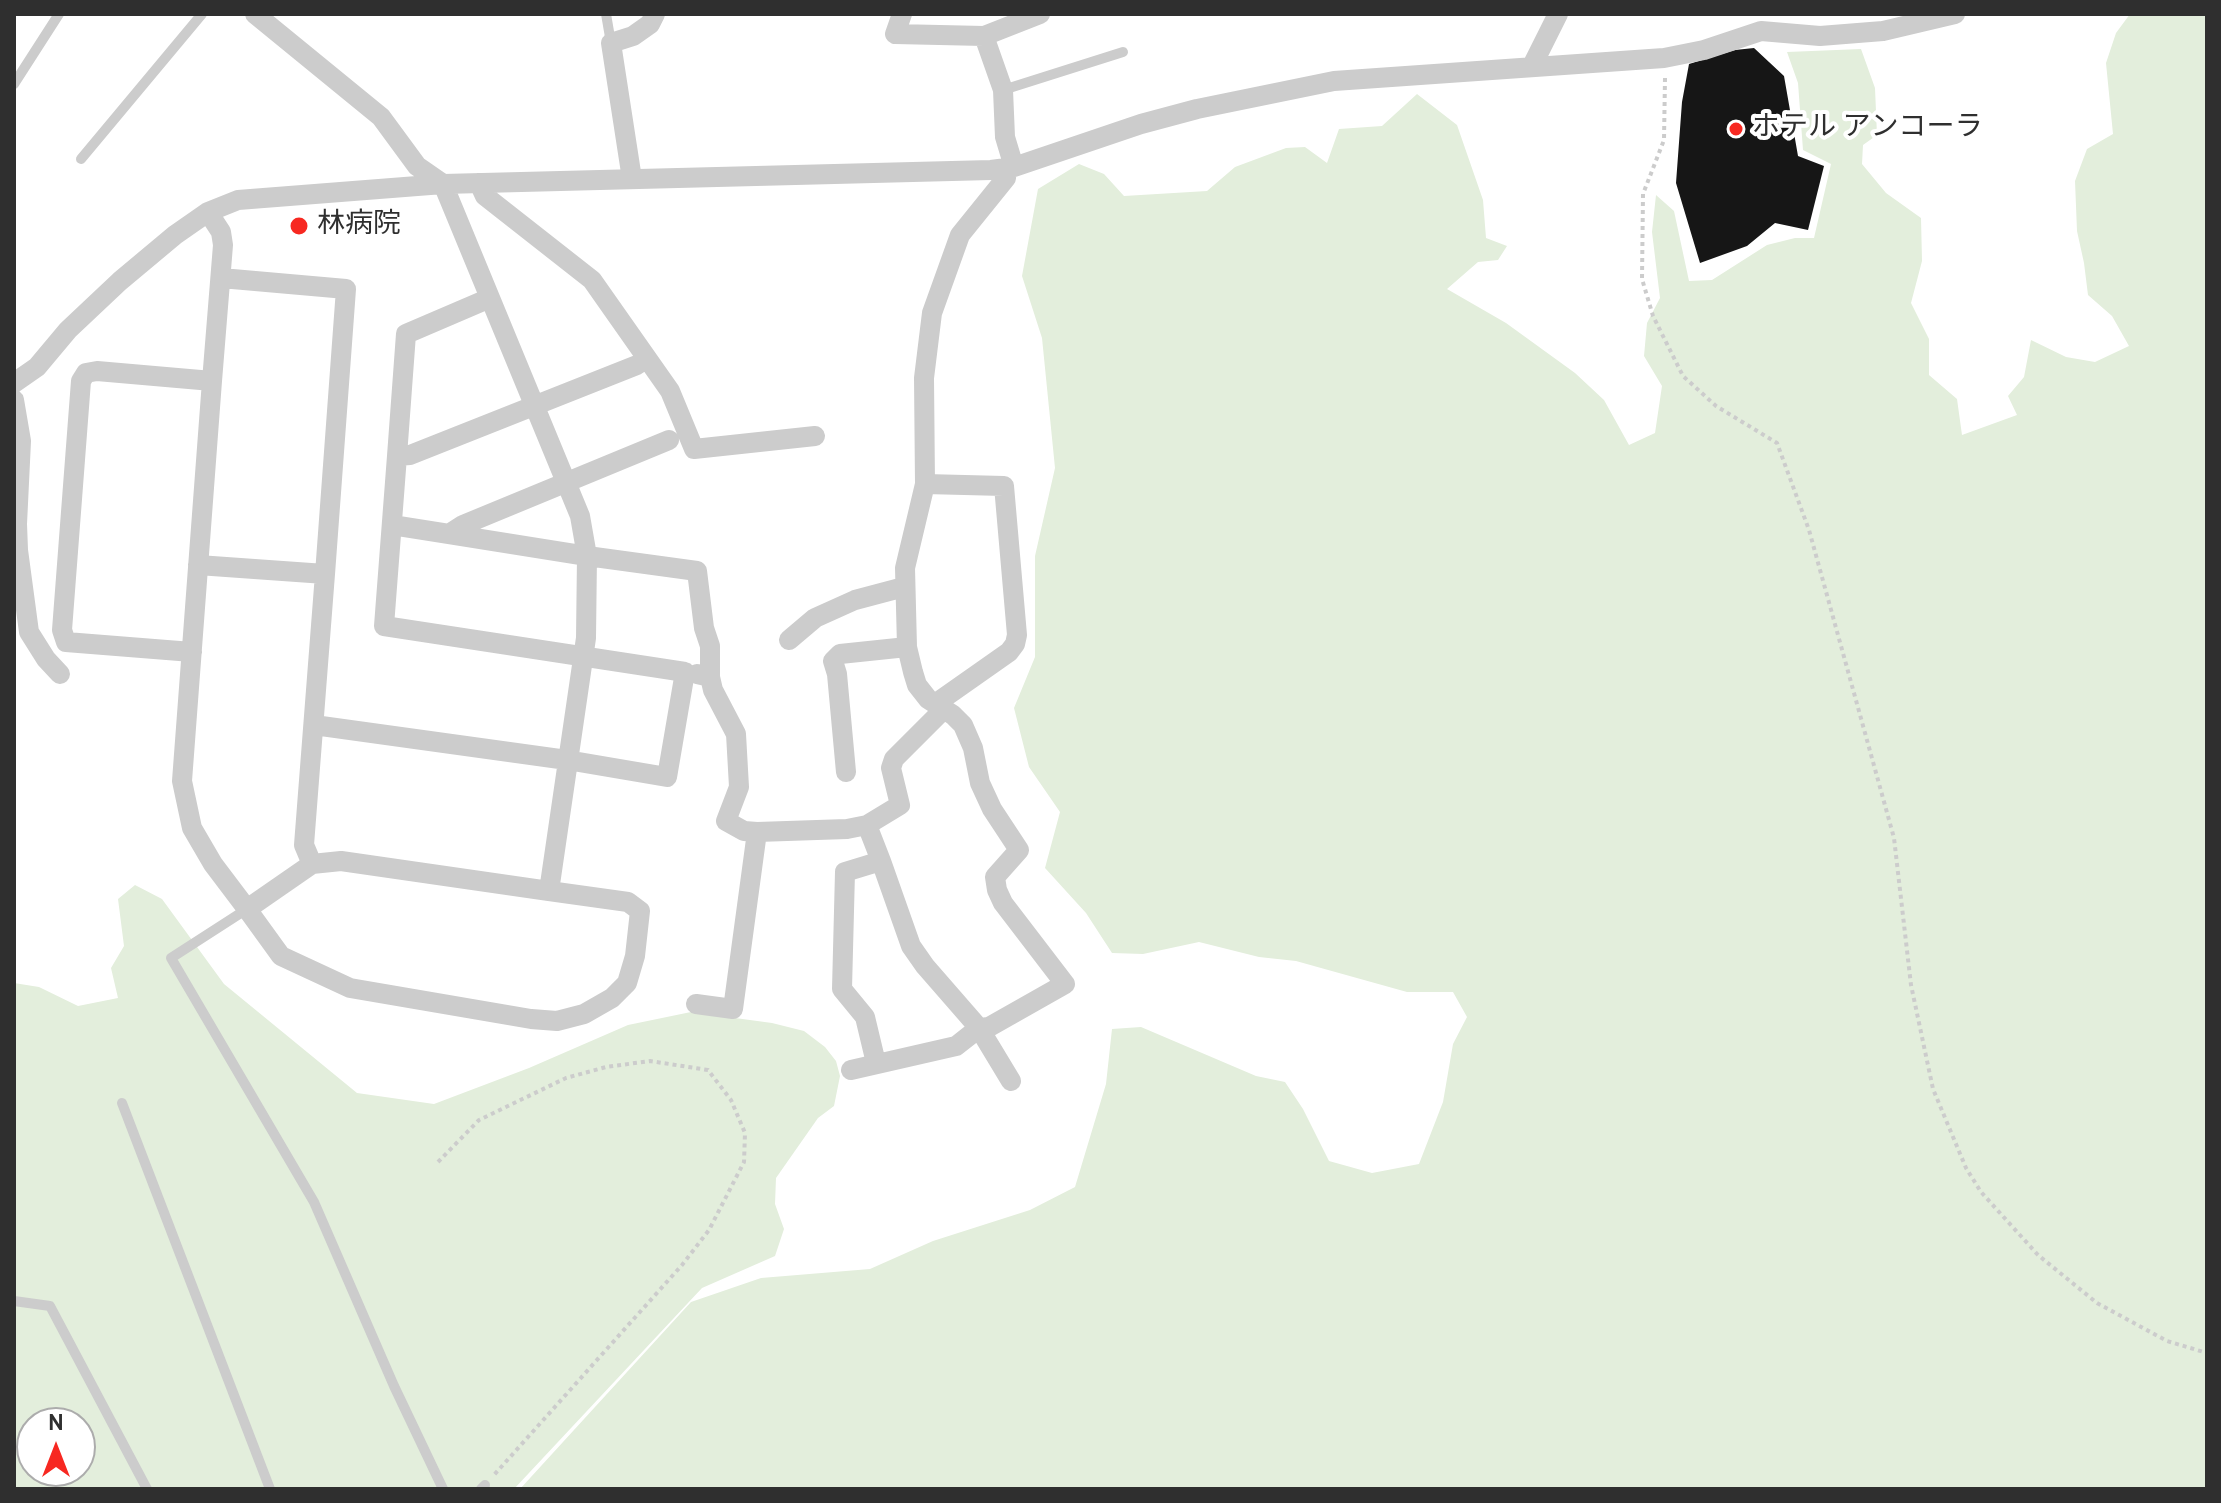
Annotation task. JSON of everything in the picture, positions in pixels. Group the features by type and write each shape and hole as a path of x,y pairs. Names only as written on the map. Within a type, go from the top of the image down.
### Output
{"street":[{"path":"255,14 381,117 417,166 443,184 580,516 587,556 586,638 549,891"},
{"path":"632,179 611,43 633,36 650,24 655,14"},
{"path":"902,14 895,34 984,36 1040,14"},
{"path":"1532,66 1558,14"},
{"path":"14,383 37,367 68,330 175,235 208,212 238,200 443,184 1010,167 1155,120 1334,81 1664,58 1704,50 1761,31 1820,36 1883,31 1955,14"},
{"path":"851,1070 956,1046 979,1028 989,1027 1065,984 1003,903 995,877 1019,850 992,809 980,783 973,748 963,725 917,685 907,647 905,568 925,484 924,378 932,313 960,235 1006,178 1010,167 1003,90 984,36"},
{"path":"479,183 485,196 592,280 670,391 694,449 815,436"},
{"path":"208,212 221,232 223,245 182,781 192,828 213,864 281,956 350,988 531,1019 557,1021 584,1014 612,998 627,983 635,956 640,911 628,902 341,861 312,864 247,909"},
{"path":"221,278 346,289 304,845 312,864"},
{"path":"490,298 406,334 384,626 710,677"},
{"path":"397,456 410,455 637,365"},
{"path":"192,652 66,642 62,630 81,381 86,373 97,371 212,381"},
{"path":"14,400 21,441 18,550 29,632 60,674"},
{"path":"449,534 463,525 669,440"},
{"path":"392,525 697,571 704,628 710,646 713,690 736,734 739,787 726,821 744,831 811,832 867,825 900,805 891,768 894,759 939,707 1015,644 1017,635 1004,486 925,484"},
{"path":"198,565 325,574"},
{"path":"789,640 815,618 855,600 904,587"},
{"path":"846,772 837,674 833,661 840,654 907,647"},
{"path":"314,725 667,777 685,672"},
{"path":"867,825 911,946 979,1028 1011,1081"},
{"path":"696,1004 733,1009 757,832"},
{"path":"876,1063 865,1017 842,989 844,902 845,872 881,861"}],"lane":[{"path":"14,84 59,14"},
{"path":"81,159 202,14"},
{"path":"606,14 611,43"},
{"path":"1003,90 1123,52"},
{"path":"247,909 171,958 314,1202 394,1386 443,1489"},
{"path":"122,1103 270,1489"},
{"path":"14,1301 50,1306 147,1489"}],"path":[{"path":"1664,58 1664,140 1643,194 1642,279 1653,316 1683,376 1716,406 1777,443 1809,530 1894,838 1911,985 1933,1089 1966,1168 1981,1192 2038,1255 2097,1303 2167,1341 2207,1353"},
{"path":"438,1162 479,1120 566,1078 606,1067 650,1061 708,1070 731,1100 745,1133 744,1162 709,1230 682,1265 483,1487"}],"green space":[{"path":"2130,14 2207,14 2207,1489 520,1489 691,1302 761,1278 870,1269 933,1241 1030,1210 1075,1187 1106,1084 1112,1029 1141,1027 1256,1076 1285,1082 1303,1109 1329,1161 1372,1173 1419,1164 1443,1102 1453,1044 1467,1017 1453,992 1407,992 1296,961 1259,957 1199,942 1143,954 1112,953 1086,913 1045,868 1060,812 1029,767 1014,708 1035,657 1035,556 1055,468 1042,338 1022,276 1038,189 1079,164 1104,174 1124,196 1207,191 1235,167 1286,148 1305,147 1327,163 1339,129 1382,126 1417,94 1457,125 1483,200 1486,238 1507,246 1498,260 1478,262 1447,289 1506,323 1575,373 1604,400 1629,445 1655,433 1662,386 1644,356 1647,323 1660,298 1652,232 1656,195 1674,211 1689,281 1712,280 1767,245 1795,238 1814,238 1831,164 1803,150 1798,83 1787,52 1861,49 1875,88 1877,135 1863,145 1862,164 1886,193 1921,218 1922,261 1911,303 1929,339 1929,375 1957,399 1962,435 2017,415 2008,396 2024,377 2031,340 2066,357 2095,362 2129,346 2112,316 2088,295 2077,231 2075,181 2087,149 2113,134 2106,63 2116,33"},
{"path":"135,885 162,899 224,984 357,1093 434,1104 529,1068 628,1025 691,1012 772,1023 804,1031 825,1047 836,1061 840,1076 834,1106 818,1118 776,1178 775,1204 784,1229 775,1256 702,1288 514,1489 14,1489 14,983 39,987 78,1006 118,998 111,968 124,946 118,899"}],"building":[{"name":"ホテル アンコーラ","path":"1754,48 1784,76 1798,156 1824,166 1808,230 1775,223 1747,246 1700,263 1676,183 1682,102 1689,64 1735,50"}],"place":[{"name":"ホテル アンコーラ","path":"1736,129"},
{"name":"林病院","path":"299,226"}]}
